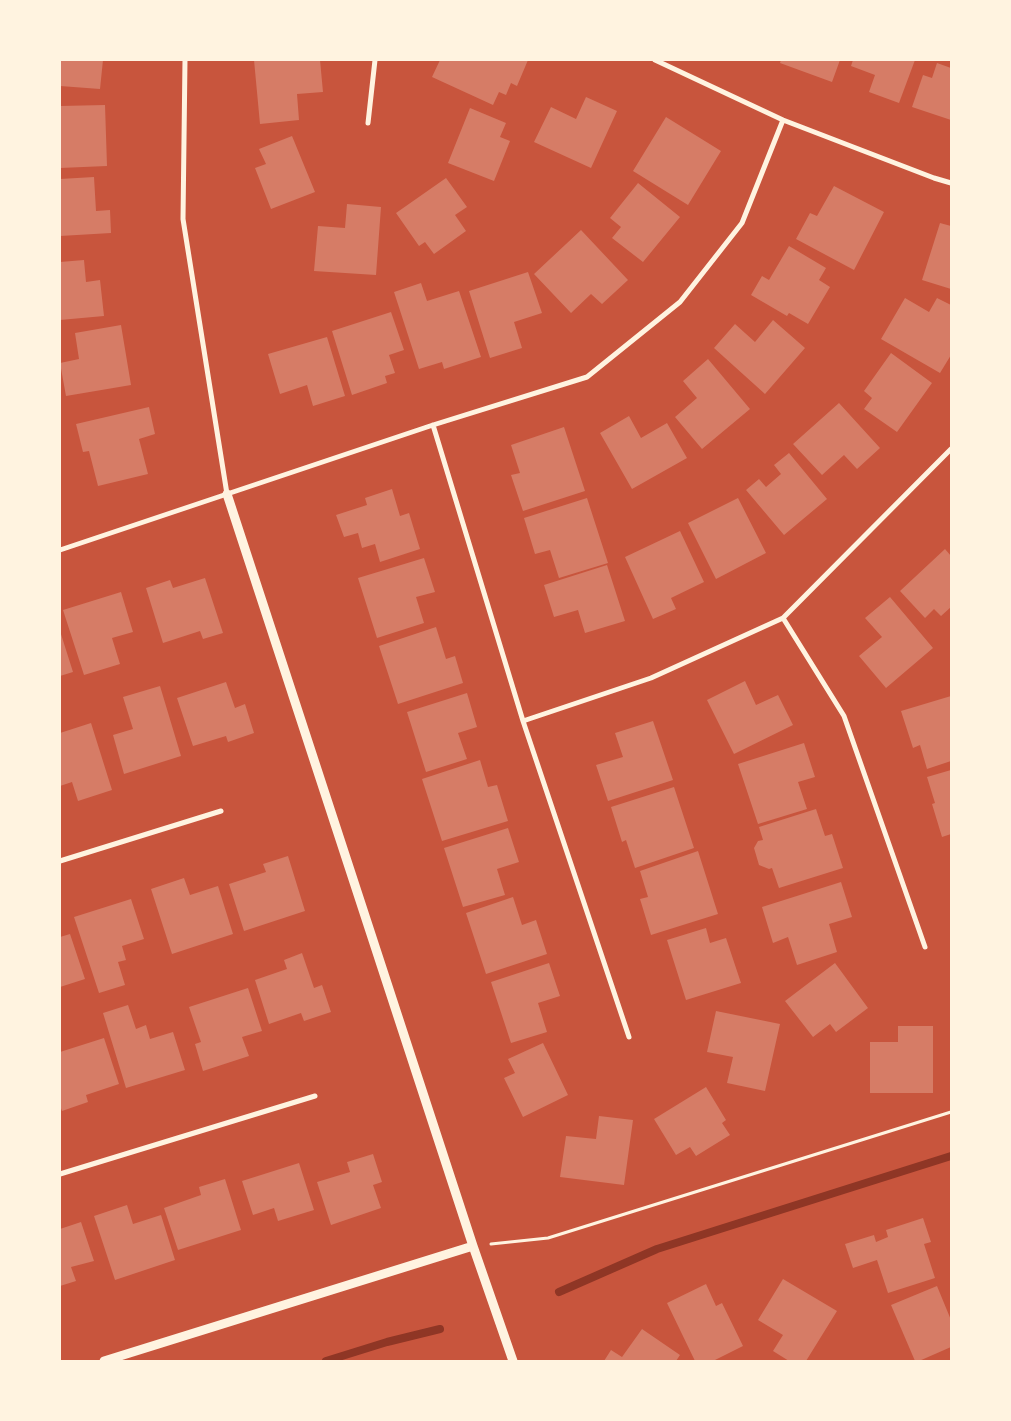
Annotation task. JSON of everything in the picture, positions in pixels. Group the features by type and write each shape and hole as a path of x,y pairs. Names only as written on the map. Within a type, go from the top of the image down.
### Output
{"street":[{"path":"185,60 184,220 228,494 473,1246 513,1361"},
{"path":"368,124 375,60"},
{"path":"656,60 783,120 951,183"},
{"path":"60,550 433,424 587,377 680,302 742,223 783,120"},
{"path":"433,424 523,720 629,1037"},
{"path":"523,720 650,678 783,618 951,449"},
{"path":"783,618 844,716 926,947"},
{"path":"60,861 221,810"},
{"path":"60,1174 315,1096"},
{"path":"104,1361 473,1246"}],"path":[{"path":"473,1246 548,1238 951,1112"}],"building":[{"path":"60,60 103,60 100,89 60,86"},
{"path":"254,60 320,60 323,92 297,94 299,120 260,124"},
{"path":"440,60 528,60 517,86 511,83 506,95 499,92 493,105 432,77"},
{"path":"781,60 840,60 832,82 780,63"},
{"path":"853,60 915,60 899,103 869,92 875,75 851,66"},
{"path":"937,63 951,68 951,120 912,107 923,75 932,78"},
{"path":"586,97 617,111 591,168 534,142 551,107 576,119"},
{"path":"105,105 107,166 60,168 60,106"},
{"path":"470,108 506,123 500,137 510,141 494,181 448,163"},
{"path":"666,117 721,151 688,205 633,171"},
{"path":"292,136 315,192 271,209 255,168 266,164 259,149"},
{"path":"94,177 96,211 110,210 111,233 60,236 60,179"},
{"path":"446,178 467,207 455,215 466,231 434,254 425,242 419,246 396,213"},
{"path":"638,183 680,217 643,262 612,238 621,227 610,218"},
{"path":"834,186 884,212 854,270 796,239 810,213 817,216"},
{"path":"347,204 381,207 376,275 314,271 318,226 345,228"},
{"path":"940,223 951,226 951,289 922,280"},
{"path":"581,230 628,280 602,304 591,294 571,313 534,274"},
{"path":"789,246 826,268 819,280 830,287 808,324 789,313 787,316 751,295 762,276 769,280"},
{"path":"84,260 86,282 100,280 104,316 60,320 60,262"},
{"path":"528,272 542,313 514,322 522,348 490,358 469,291"},
{"path":"421,283 427,301 459,291 481,357 444,369 442,362 419,369 394,292"},
{"path":"905,298 929,312 937,298 951,305 951,355 940,373 881,339"},
{"path":"391,312 404,350 389,355 395,373 385,376 387,383 352,395 332,331"},
{"path":"773,320 805,348 765,394 714,348 735,324 755,342"},
{"path":"121,325 131,385 66,396 60,363 79,359 75,333"},
{"path":"327,337 345,396 313,406 307,385 280,394 268,354"},
{"path":"891,353 932,383 897,432 864,409 872,398 864,391"},
{"path":"708,359 750,409 702,449 675,417 697,398 683,381"},
{"path":"839,403 880,448 857,469 844,455 822,475 793,444"},
{"path":"149,407 155,434 139,439 148,474 98,486 89,451 83,452 76,424"},
{"path":"629,416 641,438 667,423 687,458 632,489 600,433"},
{"path":"564,427 585,491 523,511 511,475 520,473 511,445"},
{"path":"789,453 827,499 784,535 746,490 759,479 766,487 781,474 774,465"},
{"path":"392,489 400,516 409,513 420,549 380,562 375,544 362,548 358,533 344,537 336,515 367,505 365,498"},
{"path":"587,498 608,563 559,578 550,550 535,554 524,518"},
{"path":"738,498 766,553 716,579 688,523"},
{"path":"680,531 704,582 671,598 676,609 653,619 625,557"},
{"path":"945,549 951,556 951,607 941,616 934,609 925,618 900,591"},
{"path":"424,558 435,592 416,597 424,623 377,638 358,578"},
{"path":"607,565 625,621 585,633 578,610 554,617 544,585"},
{"path":"205,578 223,633 203,639 200,631 163,643 146,588 170,580 173,588"},
{"path":"121,592 133,632 112,638 120,664 84,675 63,610"},
{"path":"890,597 933,648 886,688 859,656 882,637 865,618"},
{"path":"436,627 446,659 455,656 463,683 398,704 379,646"},
{"path":"60,631 73,672 60,676"},
{"path":"745,681 756,705 778,695 793,725 734,754 707,700"},
{"path":"226,682 235,708 245,704 254,733 228,742 226,736 193,746 177,698"},
{"path":"160,686 181,756 124,774 113,735 133,729 123,697"},
{"path":"467,693 477,727 458,733 467,759 426,772 407,712"},
{"path":"951,696 951,761 927,769 920,745 913,748 901,711"},
{"path":"653,721 673,780 608,801 596,765 623,757 615,733"},
{"path":"91,723 112,790 78,801 72,782 60,786 60,733"},
{"path":"804,743 815,777 798,782 807,809 758,824 738,764"},
{"path":"480,760 488,787 497,785 508,821 442,841 422,779"},
{"path":"951,770 951,834 942,837 932,804 935,803 927,777"},
{"path":"674,787 694,848 635,868 626,840 622,842 611,807"},
{"path":"816,809 825,836 832,834 843,868 779,888 772,868 769,869 759,865 754,848 758,841 763,840 759,827"},
{"path":"508,828 519,862 497,869 505,895 463,907 444,848"},
{"path":"698,851 718,914 651,935 640,899 648,897 640,871"},
{"path":"288,856 305,911 244,931 229,884 266,872 263,864"},
{"path":"184,878 190,895 218,886 233,934 172,954 151,889"},
{"path":"841,882 852,917 829,924 837,952 797,965 788,937 773,943 762,907"},
{"path":"513,897 522,925 536,920 547,954 486,974 466,913"},
{"path":"131,899 144,939 122,946 126,960 118,962 125,985 99,993 74,917"},
{"path":"706,928 710,943 726,938 741,983 686,1000 667,940"},
{"path":"70,934 85,979 60,987 60,937"},
{"path":"302,953 314,988 322,985 331,1012 304,1021 301,1013 269,1024 255,980 287,969 284,960"},
{"path":"549,963 560,996 538,1003 547,1032 511,1043 491,982"},
{"path":"835,963 868,1008 836,1032 830,1024 813,1037 785,1001"},
{"path":"248,988 262,1031 242,1037 249,1056 203,1071 195,1044 201,1042 189,1007"},
{"path":"128,1005 136,1029 146,1025 150,1039 173,1032 185,1070 126,1088 103,1013"},
{"path":"716,1011 780,1024 765,1091 727,1083 733,1057 707,1052"},
{"path":"898,1026 933,1026 933,1093 870,1093 870,1042 898,1042"},
{"path":"104,1038 119,1084 86,1095 88,1102 62,1111 60,1106 60,1052"},
{"path":"543,1043 568,1095 523,1117 504,1078 515,1073 508,1059"},
{"path":"706,1087 726,1120 722,1123 730,1135 696,1156 690,1147 676,1155 654,1119"},
{"path":"599,1116 633,1120 624,1185 560,1177 566,1136 596,1139"},
{"path":"373,1154 382,1182 373,1185 381,1208 331,1225 317,1182 350,1172 347,1162"},
{"path":"299,1163 314,1210 278,1221 274,1208 253,1215 242,1181"},
{"path":"225,1179 241,1230 178,1250 164,1208 201,1195 199,1187"},
{"path":"127,1205 133,1224 161,1215 175,1260 115,1280 94,1216"},
{"path":"923,1218 931,1242 924,1244 935,1278 888,1293 877,1260 853,1268 845,1244 874,1235 876,1242 888,1237 886,1230"},
{"path":"81,1222 94,1261 71,1267 76,1281 60,1286 60,1229"},
{"path":"783,1279 837,1311 806,1361 789,1361 773,1351 783,1335 758,1320"},
{"path":"706,1284 716,1306 722,1303 743,1346 713,1361 695,1361 667,1303"},
{"path":"937,1286 951,1320 951,1347 915,1361 891,1305"},
{"path":"642,1329 680,1355 676,1361 604,1361 611,1350 622,1357"}],"waterway":[{"path":"559,1292 657,1249 951,1156"},
{"path":"326,1361 387,1342 440,1329"}]}
